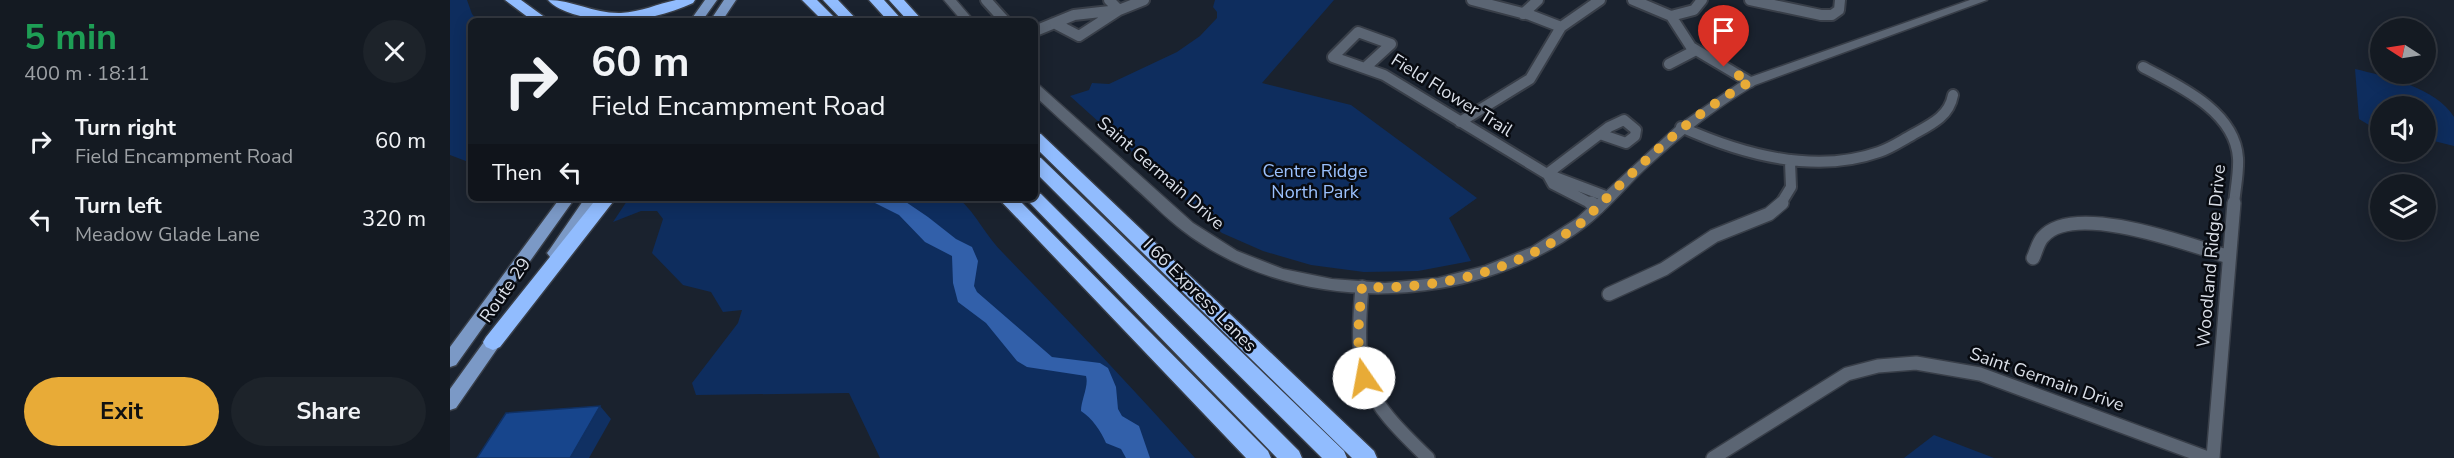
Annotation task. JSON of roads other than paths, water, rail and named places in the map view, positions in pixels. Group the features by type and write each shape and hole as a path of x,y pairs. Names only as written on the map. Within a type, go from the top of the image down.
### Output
{"highway":[{"path":"512,0 538,18"},
{"path":"555,0 581,13 613,18 655,12 688,0"},
{"path":"809,0 828,18"},
{"path":"830,0 848,18"},
{"path":"876,0 893,18"},
{"path":"896,0 913,18"},
{"path":"912,0 920,10 921,18"},
{"path":"1038,141 1366,458"},
{"name":"I 66 Express Lanes","path":"1038,165 1336,458"},
{"path":"493,342 605,201"},
{"path":"1016,201 1260,458"},
{"path":"1016,201 1291,458"}],"main road":[{"path":"698,18 711,0"},
{"path":"718,18 730,0"},
{"name":"Route 29","path":"450,360 566,201"},
{"name":"Route 29","path":"450,403 591,201"}],"street":[{"path":"950,0 965,18"},
{"path":"986,0 1002,18"},
{"path":"1109,0 1119,10"},
{"path":"1054,23 1079,36 1119,10 1144,0"},
{"path":"1472,0 1561,27"},
{"path":"1524,14 1538,0"},
{"path":"1460,122 1530,78 1561,27 1600,0"},
{"path":"1633,0 1671,16 1684,38 1696,50 1750,82"},
{"path":"1671,16 1694,10 1702,0"},
{"path":"1750,0 1821,15 1832,15 1839,10 1840,0"},
{"name":"Saint Germain Drive","path":"1038,92 1188,227 1221,250 1255,266 1282,275 1324,284 1362,287 1428,285 1500,268 1538,252 1562,237 1603,202 1682,127 1719,100 1750,82 1981,0"},
{"path":"1038,30 1074,15 1119,10"},
{"name":"Field Flower Trail","path":"1367,66 1391,44 1358,32 1333,57 1367,66 1392,77 1460,122 1547,174 1553,184 1603,202"},
{"path":"1669,64 1696,50"},
{"name":"Woodland Ridge Drive","path":"2143,67 2199,100 2219,118 2232,137 2238,157 2211,458"},
{"path":"1682,127 1740,152 1790,162 1843,160 1887,148 1944,116 1952,105 1953,95"},
{"path":"1547,174 1600,134"},
{"path":"1609,294 1663,270 1714,236 1754,222 1773,212 1790,191 1793,177 1790,162"},
{"path":"2033,258 2036,243 2043,235 2064,226 2090,223 2133,228 2229,257"},
{"path":"1362,287 1357,333 1358,353 1364,378 1387,418 1428,458"},
{"name":"Saint Germain Drive","path":"1713,458 1847,374 1878,366 1916,363 1980,374 2211,458"}],"park label":[{"name":"Centre Ridge North Park","path":"1315,181"}]}
